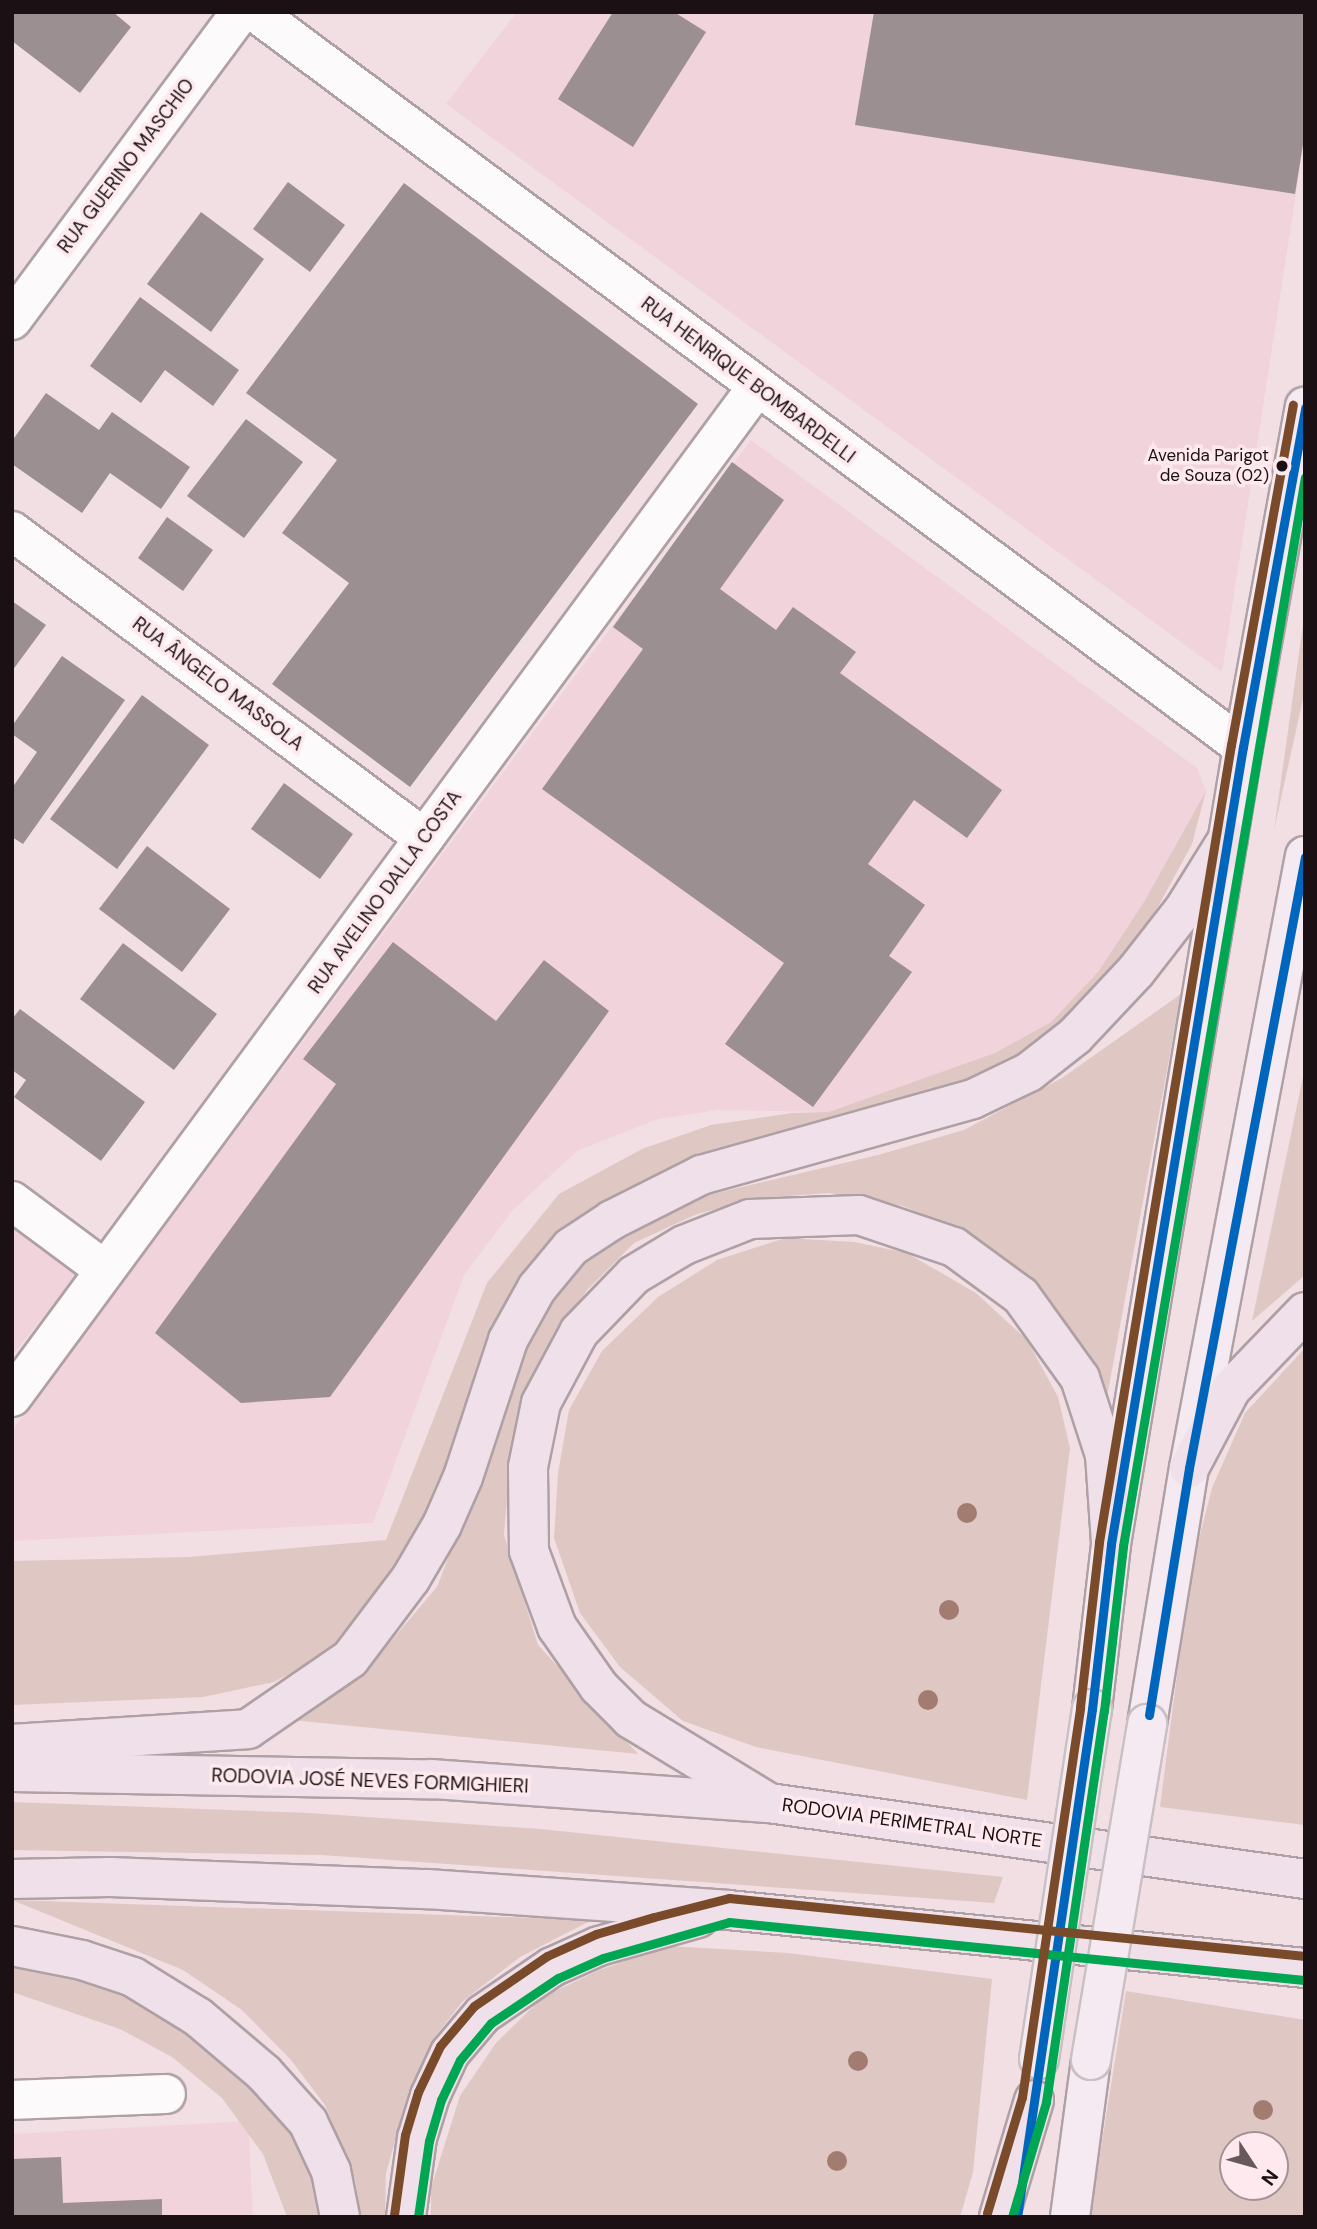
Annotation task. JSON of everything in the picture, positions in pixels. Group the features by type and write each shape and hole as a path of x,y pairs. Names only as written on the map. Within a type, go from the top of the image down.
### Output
{"highway":[{"path":"12,1744 248,1729 350,1659 411,1578 442,1525 463,1477 508,1339 537,1288 570,1247 612,1220 701,1175 973,1099 1029,1072 1075,1036 1136,971 1185,908 1228,839"},
{"path":"769,1803 631,1719 599,1687 557,1627 529,1551 528,1467 541,1403 579,1332 634,1275 684,1245 750,1219 859,1215 954,1247 1021,1296 1080,1378 1105,1455 1111,1544"},
{"path":"1189,1468 1231,1389 1305,1312"},
{"name":"RODOVIA JOSÉ NEVES FORMIGHIERI","path":"12,1772 432,1779 769,1803"},
{"name":"RODOVIA PERIMETRAL NORTE","path":"769,1803 1305,1879"},
{"path":"12,1880 110,1877 428,1889 728,1910 1305,1968"},
{"path":"406,2217 417,2138 430,2096 450,2053 483,2014 552,1967 599,1946 728,1910"},
{"path":"12,1946 82,1960 133,1978 198,2017 264,2073 308,2122 331,2171 340,2217"},
{"path":"999,2217 1034,2100"}],"main road":[{"path":"1017,2217 1092,1709 1111,1544 1243,747 1305,407"},
{"path":"1070,2217 1091,2060 1189,1468 1305,856"}],"street":[{"name":"RUA GUERINO MASCHIO","path":"12,320 241,12"},
{"name":"RUA HENRIQUE BOMBARDELLI","path":"255,12 1243,747"},
{"name":"RUA AVELINO DALLA COSTA","path":"12,1397 757,387"},
{"name":"RUA ÂNGELO MASSOLA","path":"12,531 424,838"},
{"path":"12,1201 105,1270"},
{"path":"12,2100 166,2094"}],"shaded area":[{"path":"517,12 1305,12 1305,135 1222,672 446,104"},
{"path":"751,440 1197,768 1206,791 1144,902 1098,972 1051,1022 995,1053 911,1087 829,1112 719,1110 658,1119 577,1151 512,1211 464,1275 373,1523 12,1541 12,1431"},
{"path":"1305,611 1305,690 1274,830"},
{"path":"1206,791 1192,844 1154,914 1106,986 1001,1072 569,1234 417,1544 362,1624 323,1657 274,1682 203,1697 12,1705 12,1561 189,1557 386,1540 487,1283 559,1194 642,1149 711,1125 792,1113 829,1112 995,1053 1051,1022 1098,972 1144,902"},
{"path":"1181,994 1107,1397 1082,1346 1048,1297 1006,1258 964,1231 903,1206 829,1193 759,1198 697,1214 634,1243 587,1290 545,1350 518,1416 509,1477 504,1535 538,1645 638,1754 291,1720 362,1675 437,1587 463,1519 505,1376 565,1277 620,1229 691,1199 878,1155 964,1130 1062,1078"},
{"path":"1305,1067 1305,1275 1252,1321"},
{"path":"12,1227 79,1275 12,1355"},
{"path":"785,1238 854,1242 907,1253 976,1293 1027,1340 1058,1397 1070,1448 1027,1800 756,1747 683,1721 620,1667 580,1613 554,1538 558,1473 569,1410 602,1351 658,1297 717,1260"},
{"path":"1305,1348 1305,1825 1160,1807 1190,1574 1212,1488 1245,1413"},
{"path":"12,1802 309,1813 540,1829 1003,1877 994,1903 322,1855 12,1850"},
{"path":"12,1900 592,1920 520,1957 463,2001 434,2038 409,2091 386,2173 385,2217 361,2217 355,2180 325,2105 291,2060 242,2010 183,1970"},
{"path":"667,1946 788,1953 992,1979 973,2172 960,2217 431,2217 431,2188 460,2096 496,2043 543,1997 597,1971"},
{"path":"12,1960 91,1975 152,2005 201,2037 257,2090 294,2138 316,2186 321,2217 287,2217 263,2154 222,2098 172,2057 120,2029 12,1992"},
{"path":"1126,1991 1305,2020 1305,2217 1090,2217"},
{"path":"248,2121 253,2217 12,2217 12,2134"}],"building":[{"path":"12,12 113,12 131,27 80,93 12,41"},
{"path":"613,12 674,12 706,32 633,147 558,99"},
{"path":"874,12 1305,12 1305,132 1295,194 855,125"},
{"path":"288,182 345,225 310,272 253,229"},
{"path":"404,183 698,404 410,787 272,684 349,583 282,533 337,460 246,393"},
{"path":"201,212 264,259 211,332 147,284"},
{"path":"140,297 239,370 213,406 165,370 141,403 90,366"},
{"path":"46,393 99,430 112,412 190,467 161,509 110,473 82,513 12,464 12,441"},
{"path":"246,419 303,462 244,538 187,496"},
{"path":"732,462 784,500 720,589 776,630 793,607 856,652 840,673 1002,790 967,838 914,800 868,864 925,905 889,956 912,972 813,1107 725,1044 784,963 542,789 643,649 613,627"},
{"path":"167,517 213,550 183,591 138,558"},
{"path":"12,601 46,625 12,671"},
{"path":"62,656 125,700 23,844 12,837 12,788 37,752 12,734 12,726"},
{"path":"142,695 209,745 117,869 50,819"},
{"path":"284,783 353,834 320,879 251,829"},
{"path":"147,846 230,909 182,972 99,909"},
{"path":"393,942 496,1021 544,960 609,1011 330,1397 241,1403 155,1333 336,1084 303,1059"},
{"path":"123,943 217,1014 174,1070 80,999"},
{"path":"20,1009 145,1102 101,1161 14,1097 26,1080 12,1070 12,1019"},
{"path":"61,2157 63,2203 162,2199 162,2217 12,2217 12,2159"}],"transit line":[{"path":"987,2213 1022,2097 1080,1707 1099,1542 1231,745 1293,405"},
{"path":"1017,2217 1092,1709 1111,1544 1243,747 1305,408"},
{"path":"1012,2217 1046,2102 1104,1711 1123,1546 1305,477"},
{"path":"1149,1715 1189,1468 1305,857"},
{"path":"394,2215 405,2135 418,2092 440,2046 474,2006 547,1956 596,1934 654,1917 729,1898 1305,1956"},
{"path":"418,2217 429,2141 441,2100 460,2060 491,2023 558,1978 603,1958 729,1922 1304,1980"}],"place":[{"name":"Avenida Parigot de Souza (02)","path":"1282,466"}]}
